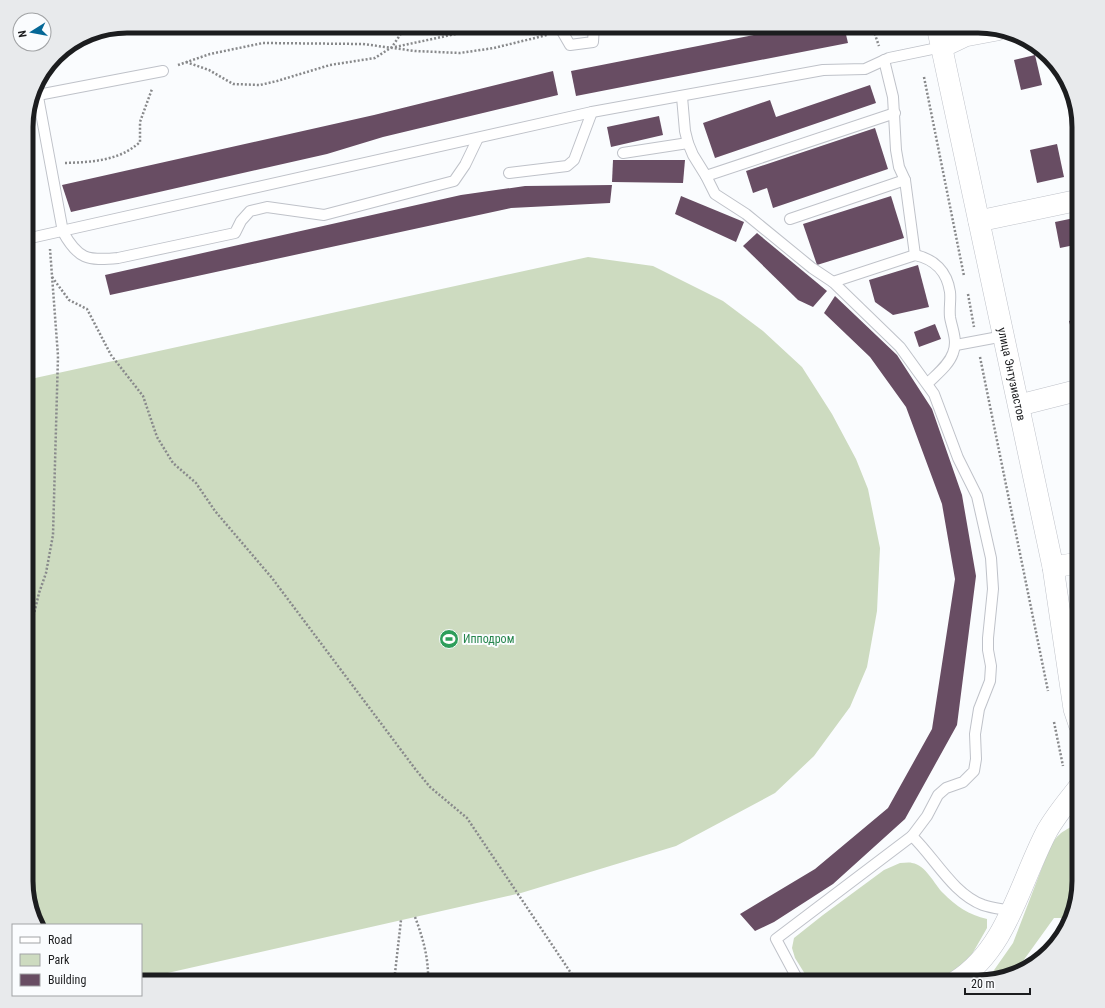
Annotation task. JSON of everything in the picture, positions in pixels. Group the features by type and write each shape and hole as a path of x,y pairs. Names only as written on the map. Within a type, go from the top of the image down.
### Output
{"street":[{"name":"улица Энтузиастов","path":"939,33 1020,405 1053,568 1072,696"},
{"path":"942,47 965,36 981,33"},
{"path":"979,221 1072,201"},
{"path":"1020,405 1072,392"},
{"path":"1053,568 1072,564"},
{"path":"965,975 978,966 989,952 1011,911 1048,830 1060,810 1072,795"}],"lane":[{"path":"563,33 570,45 593,42 594,33"},
{"path":"33,238 592,112 682,97 823,70 865,69 884,60 942,47"},
{"path":"884,60 893,97 896,150 899,166 904,180 915,255"},
{"path":"41,89 163,71"},
{"path":"38,96 63,232 71,248 83,256 100,260 118,258 235,232 250,211 267,207 324,215 454,181 478,138"},
{"path":"682,97 685,130 688,142 693,155 706,176 714,194 746,214 812,268 833,282 900,347 928,383 934,394 958,458 977,496 991,558 993,589 988,638 991,666 990,681 979,709 975,734 976,759 974,771 963,782 946,788 938,795 927,816 912,836 776,939 795,975"},
{"path":"509,173 567,166 574,160 592,112"},
{"path":"706,176 895,113"},
{"path":"623,153 688,142"},
{"path":"790,219 904,180"},
{"path":"833,282 915,255 927,257 936,264 943,274 950,291 950,316 956,345 953,355 946,365 928,383"},
{"path":"956,345 1004,336"},
{"path":"912,836 928,851 954,885 967,897 983,905 1011,911"}],"path":[{"path":"392,47 401,33"},
{"path":"186,62 209,70 232,84 260,85 330,65 375,58 392,47 459,33"},
{"path":"51,164 102,161 130,151 140,142 140,122 151,90 163,71 210,54 263,43 363,44 460,53 494,48 552,34 543,33"},
{"path":"874,33 884,60"},
{"path":"919,52 964,278"},
{"path":"33,620 46,574 53,535 58,356 49,235"},
{"path":"52,277 69,300 87,308 111,355 143,396 157,437 173,463 196,483 214,511 272,578 430,788 467,818 571,975"},
{"path":"966,286 1049,696"},
{"path":"1054,720 1063,766"},
{"path":"415,917 424,941 428,975"},
{"path":"395,975 401,920"}],"green space":[{"name":"Ипподром","path":"588,257 653,266 723,301 763,331 802,367 832,414 856,459 868,489 880,548 877,611 867,667 850,707 814,756 775,793 676,846 521,893 159,975 142,975 142,924 44,924 36,905 33,887 33,378"},
{"path":"1072,827 1072,881 1070,899 1065,917 1054,918 1021,964 1002,972 991,974 1013,943 1048,852 1058,836"},
{"path":"900,863 917,864 926,871 943,893 953,902 969,912 987,919 987,928 971,956 949,975 806,975 795,958 792,948 794,938 884,870"}],"building":[{"path":"764,33 846,33 848,43 576,96 571,71"},
{"path":"1035,55 1042,85 1021,90 1014,60"},
{"path":"553,71 558,95 383,137 327,154 71,212 62,185 374,115"},
{"path":"870,85 876,103 715,158 703,123 770,100 776,117"},
{"path":"659,116 663,135 611,147 607,127"},
{"path":"875,128 888,169 773,208 767,188 753,193 746,171"},
{"path":"1057,144 1064,177 1037,183 1030,150"},
{"path":"613,160 685,160 683,183 612,182"},
{"path":"612,185 610,203 511,208 110,295 105,275 461,195 525,186"},
{"path":"681,196 744,222 736,242 675,214"},
{"path":"891,196 904,238 817,265 803,224"},
{"path":"1072,218 1072,245 1060,248 1055,222"},
{"path":"757,233 827,291 813,307 798,300 743,246"},
{"path":"918,265 929,307 893,315 875,302 869,280"},
{"path":"835,296 897,355 932,409 962,495 976,576 957,725 905,819 833,884 774,922 755,931 740,914 815,869 888,808 932,729 955,579 942,504 906,407 870,357 824,313"},
{"path":"1072,320 1072,332 1069,321"},
{"path":"935,324 941,339 919,347 914,332"}],"place":[{"name":"Ипподром","path":"449,639"}]}
